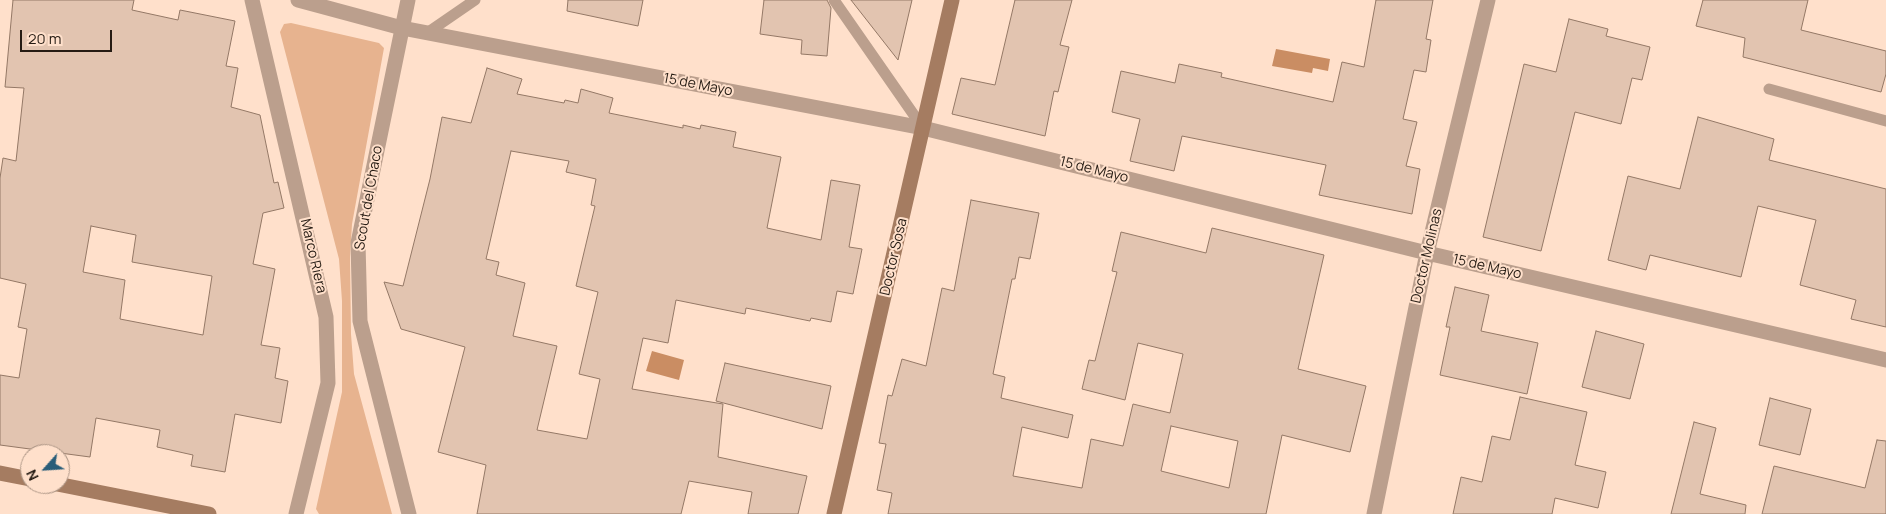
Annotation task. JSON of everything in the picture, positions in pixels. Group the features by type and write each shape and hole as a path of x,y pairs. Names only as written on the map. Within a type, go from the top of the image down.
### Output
{"street":[{"name":"Marco Riera","path":"252,0 326,317 328,383 296,514"},
{"name":"15 de Mayo","path":"298,0 402,28 923,128 1427,253 1886,360"},
{"path":"402,28 408,0"},
{"name":"Doctor Sosa","path":"834,514 952,0"},
{"name":"Doctor Molinas","path":"1374,514 1427,253 1488,0"},
{"name":"Scout del Chaco","path":"402,28 358,243 360,321 409,514"},
{"path":"0,473 20,477"},
{"path":"70,487 209,514"}],"lane":[{"path":"427,33 475,0"},
{"path":"834,0 923,128"},
{"path":"1769,89 1886,121"}],"shaded area":[{"path":"291,23 379,43 384,48 352,224 350,257 351,334 354,374 392,514 319,514 316,509 342,392 342,301 339,259 280,32 284,24"},
{"path":"1276,49 1330,59 1328,71 1313,68 1312,73 1272,66"},
{"path":"652,351 684,360 679,380 646,371"}],"building":[{"path":"13,0 134,0 132,10 178,20 180,10 235,21 226,66 238,68 231,107 260,115 274,183 278,182 284,208 263,213 253,264 275,269 261,345 280,348 275,378 288,381 281,423 235,414 225,472 191,466 193,455 157,447 160,430 96,418 90,457 70,454 70,444 20,444 20,448 0,445 0,375 19,378 27,329 18,327 26,284 0,278 0,178 3,158 16,161 24,88 5,87","holes":["91,226 136,235 132,262 212,276 203,335 120,319 125,280 83,272"]},
{"path":"568,0 643,0 638,26 567,11"},
{"path":"764,0 827,0 831,8 827,56 801,54 802,40 760,34"},
{"path":"851,0 912,0 898,60"},
{"path":"1015,0 1072,0 1060,45 1069,47 1058,92 1054,91 1045,136 952,114 961,78 995,85"},
{"path":"1376,0 1433,0 1426,39 1431,40 1426,72 1414,70 1403,119 1417,122 1406,166 1420,169 1412,214 1319,195 1326,165 1182,136 1174,171 1130,161 1140,119 1112,112 1121,71 1175,83 1179,64 1222,73 1221,77 1333,102 1342,62 1364,67"},
{"path":"1703,0 1808,0 1801,30 1886,51 1886,74 1881,92 1743,57 1745,38 1696,26"},
{"path":"1569,19 1608,29 1606,36 1650,47 1642,80 1632,78 1621,124 1575,112 1541,251 1483,237 1524,64 1556,72"},
{"path":"487,68 522,79 517,94 564,103 565,100 578,103 581,89 613,98 609,113 683,128 683,125 700,129 701,125 736,132 733,147 781,157 767,228 821,240 831,180 860,185 849,247 862,249 853,294 837,291 831,322 811,318 810,321 746,308 745,314 676,300 668,343 643,338 632,389 723,404 718,457 807,476 798,514 748,514 752,492 689,481 681,514 477,514 486,465 438,452 465,347 401,329 384,282 403,286 430,179 442,117 471,123","holes":["511,151 569,161 566,172 596,179 591,205 595,206 576,286 598,292 579,374 600,379 587,439 537,430 557,346 513,336 525,283 496,275 499,262 486,259"]},
{"path":"1698,117 1774,139 1769,160 1886,189 1886,327 1851,319 1856,300 1800,285 1816,220 1758,206 1741,277 1650,255 1646,270 1608,260 1628,176 1680,189"},
{"path":"971,200 1039,213 1030,259 1019,257 1015,279 1012,279 993,374 1005,377 1001,398 1073,415 1068,438 1022,427 1013,476 1082,488 1091,439 1123,446 1133,404 1170,413 1183,354 1138,343 1125,400 1082,389 1089,360 1095,361 1117,272 1112,271 1121,232 1206,253 1212,228 1324,255 1298,369 1366,386 1350,452 1282,435 1266,514 888,514 892,493 877,490 886,444 879,443 888,395 892,396 902,359 926,366 942,288 954,291","holes":["1171,426 1238,441 1229,488 1161,471"]},
{"path":"1455,287 1489,295 1481,331 1538,343 1527,394 1440,375 1450,327 1446,327"},
{"path":"1596,331 1644,344 1630,399 1582,387"},
{"path":"725,363 831,386 822,429 716,401"},
{"path":"1520,397 1587,412 1575,465 1606,472 1598,508 1555,498 1552,514 1453,514 1461,477 1482,482 1492,436 1510,440"},
{"path":"1770,398 1811,409 1800,455 1759,445"},
{"path":"1694,422 1716,428 1700,494 1746,505 1745,514 1671,514"},
{"path":"1877,440 1886,441 1886,514 1762,514 1774,466 1865,488"}]}
